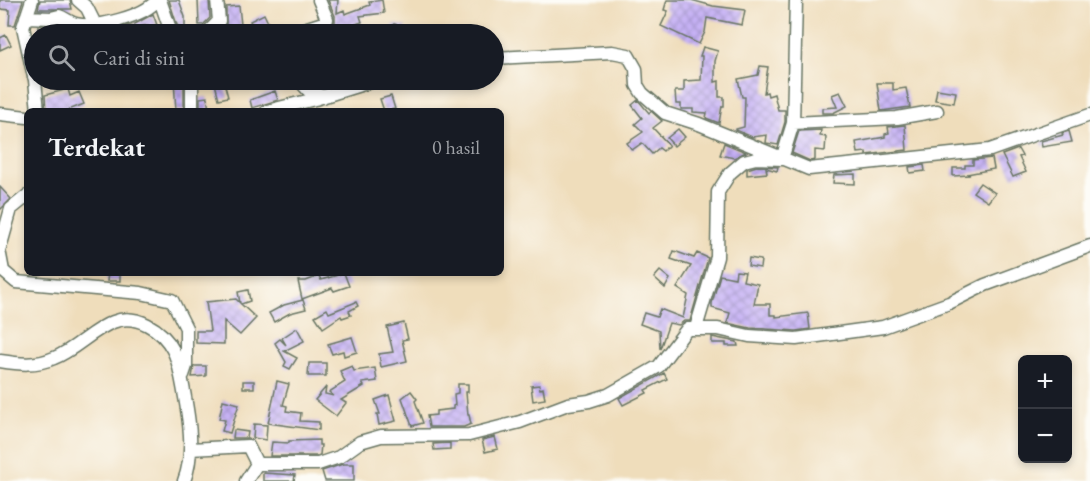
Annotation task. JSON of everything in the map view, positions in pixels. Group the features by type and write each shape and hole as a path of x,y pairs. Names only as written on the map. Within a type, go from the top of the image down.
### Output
{"street":[{"path":"24,32 23,27 32,0"},
{"path":"78,0 87,8 95,24"},
{"path":"26,17 59,16 76,24 104,24 146,9 158,0 168,24"},
{"path":"216,24 219,21 217,0"},
{"path":"319,0 327,19 326,22 320,24"},
{"path":"782,159 793,123 795,0"},
{"path":"504,57 612,52 627,55 636,69 637,85 642,93 665,113 699,124 809,169 990,150 1090,115"},
{"path":"36,90 38,108"},
{"path":"192,90 192,108"},
{"path":"308,90 323,97"},
{"path":"279,108 345,90"},
{"path":"793,123 897,118 937,111"},
{"path":"0,114 24,117"},
{"path":"696,328 717,257 718,192 730,173 744,161 756,158 782,159"},
{"path":"0,248 11,209 24,198"},
{"path":"257,464 318,464 339,457 360,442 381,436 469,435 520,422 568,404 589,401 608,395 659,366 687,329 718,329 749,336 796,339 884,327 949,303 985,285 1090,246"},
{"path":"0,255 3,271 16,282 141,293 172,300 186,328 186,366 182,379"},
{"path":"0,361 30,364 56,358 111,322 127,318 142,322 159,331 173,348 182,379 190,429 188,471 184,481"},
{"path":"190,449 248,446 257,464"},
{"path":"246,481 257,464"}],"building":[{"path":"0,0 23,0 15,25 9,25 10,10 0,9"},
{"path":"40,0 70,0 72,9 38,9"},
{"path":"169,0 179,0 185,17 185,24 177,24"},
{"path":"198,0 209,0 210,18 204,24 199,24"},
{"path":"328,0 338,0 337,13 344,10 345,14 370,5 369,2 382,0 384,13 360,16 362,22 334,24 335,16"},
{"path":"667,0 691,0 713,6 745,10 742,25 707,18 705,32 699,44 661,26 668,11 664,10"},
{"path":"239,6 241,24 226,24 226,7"},
{"path":"153,14 157,24 135,24"},
{"path":"264,14 269,24 252,24 250,21"},
{"path":"6,35 11,45 0,50 0,38"},
{"path":"703,47 718,51 715,61 715,82 719,81 719,97 724,97 719,123 706,118 707,113 693,112 693,109 681,109 681,104 676,104 675,91 684,91 684,81 701,80 702,56 700,56"},
{"path":"760,66 768,67 764,93 767,92 768,96 774,94 778,110 785,110 785,122 778,145 766,143 767,135 752,137 736,130 744,127 745,97 742,97 738,79 758,75"},
{"path":"877,83 893,83 893,90 906,88 910,107 881,111"},
{"path":"937,89 956,92 954,103 935,100"},
{"path":"64,90 68,90 70,96 79,92 84,104 74,108 46,108 45,95"},
{"path":"175,90 184,90 184,108 176,108"},
{"path":"217,90 226,90 228,97 219,99"},
{"path":"275,91 278,100 252,108 250,100"},
{"path":"840,92 847,106 833,113 822,113 822,108 837,107 832,95"},
{"path":"391,96 395,108 383,108 380,99"},
{"path":"207,97 209,108 200,108 200,98"},
{"path":"638,100 649,113 651,111 662,121 653,128 669,145 663,151 659,148 652,154 642,143 632,150 627,143 643,132 635,124 642,118 632,105"},
{"path":"905,125 907,150 866,155 866,152 858,153 856,142 885,137 885,134 889,133 888,127"},
{"path":"678,129 685,137 674,146 667,138"},
{"path":"821,130 820,136 826,137 825,151 815,150 815,160 810,161 792,153 799,131"},
{"path":"1069,131 1072,142 1042,147 1041,141"},
{"path":"724,143 746,152 734,158 720,155"},
{"path":"1018,149 1026,172 1013,177 1002,155"},
{"path":"992,158 994,169 967,174 970,175 953,176 953,168 965,168 965,165 973,165 973,160"},
{"path":"924,165 925,171 910,173 909,167"},
{"path":"757,166 778,167 777,171 766,168 767,173 747,175 747,169"},
{"path":"855,174 855,184 833,183 834,175"},
{"path":"980,183 995,193 988,202 973,192"},
{"path":"0,187 11,199 0,210"},
{"path":"674,251 694,258 697,253 708,258 690,321 684,321 679,325 669,323 660,349 659,331 640,324 644,313 657,317 660,309 683,318 688,295 677,288 691,266 671,259"},
{"path":"749,258 761,260 760,268 748,266"},
{"path":"660,271 670,279 665,288 654,278"},
{"path":"736,271 745,272 743,281 758,284 754,304 770,304 770,315 776,315 776,317 808,313 810,329 796,331 750,328 727,323 730,313 712,308 712,303 720,275 735,278"},
{"path":"108,276 120,276 120,281 107,281"},
{"path":"319,276 321,280 345,276 349,286 334,291 332,288 302,299 298,281 306,281"},
{"path":"248,290 250,301 241,304 256,318 240,335 224,321 224,344 196,343 196,331 210,331 206,302 236,299 240,303 238,292"},
{"path":"303,300 306,309 290,313 274,322 269,313 284,305"},
{"path":"356,302 358,306 349,311 351,315 342,318 341,316 323,328 315,316 327,309 329,313"},
{"path":"404,323 408,339 402,340 407,361 381,367 379,354 393,352 387,327"},
{"path":"297,328 304,341 284,351 297,358 290,369 284,366 286,362 275,343 280,339 286,345 282,338"},
{"path":"352,337 357,352 344,356 343,351 332,354 328,344"},
{"path":"712,337 737,342 738,346 712,343"},
{"path":"309,363 326,363 326,376 308,376"},
{"path":"194,366 206,366 206,376 192,377"},
{"path":"352,366 354,371 375,368 377,381 362,383 364,386 341,400 346,403 336,416 315,400 326,387 325,394 334,396 329,392 345,382 340,371"},
{"path":"664,373 667,379 645,390 647,393 623,405 619,398"},
{"path":"243,381 254,381 254,388 243,388"},
{"path":"277,381 289,384 283,405 287,406 286,411 301,413 300,421 319,422 319,430 268,423"},
{"path":"458,384 468,384 468,392 466,392 471,424 464,427 429,427 427,416 436,415 436,411 453,409 454,394 458,393"},
{"path":"539,385 540,389 543,388 545,399 533,401 531,386"},
{"path":"411,391 417,399 415,401 423,423 412,426 402,398"},
{"path":"389,395 396,421 379,425 377,414 380,414 375,400"},
{"path":"223,400 239,404 230,433 222,431 225,420 219,419"},
{"path":"254,424 267,425 266,440 253,438"},
{"path":"234,430 248,432 247,438 233,438"},
{"path":"495,437 498,449 485,452 482,440"},
{"path":"319,440 320,455 317,456 270,456 272,442"},
{"path":"450,443 450,449 434,450 433,444"},
{"path":"343,464 354,464 354,481 325,481 322,471"},
{"path":"263,473 295,475 294,481 263,481"}]}
